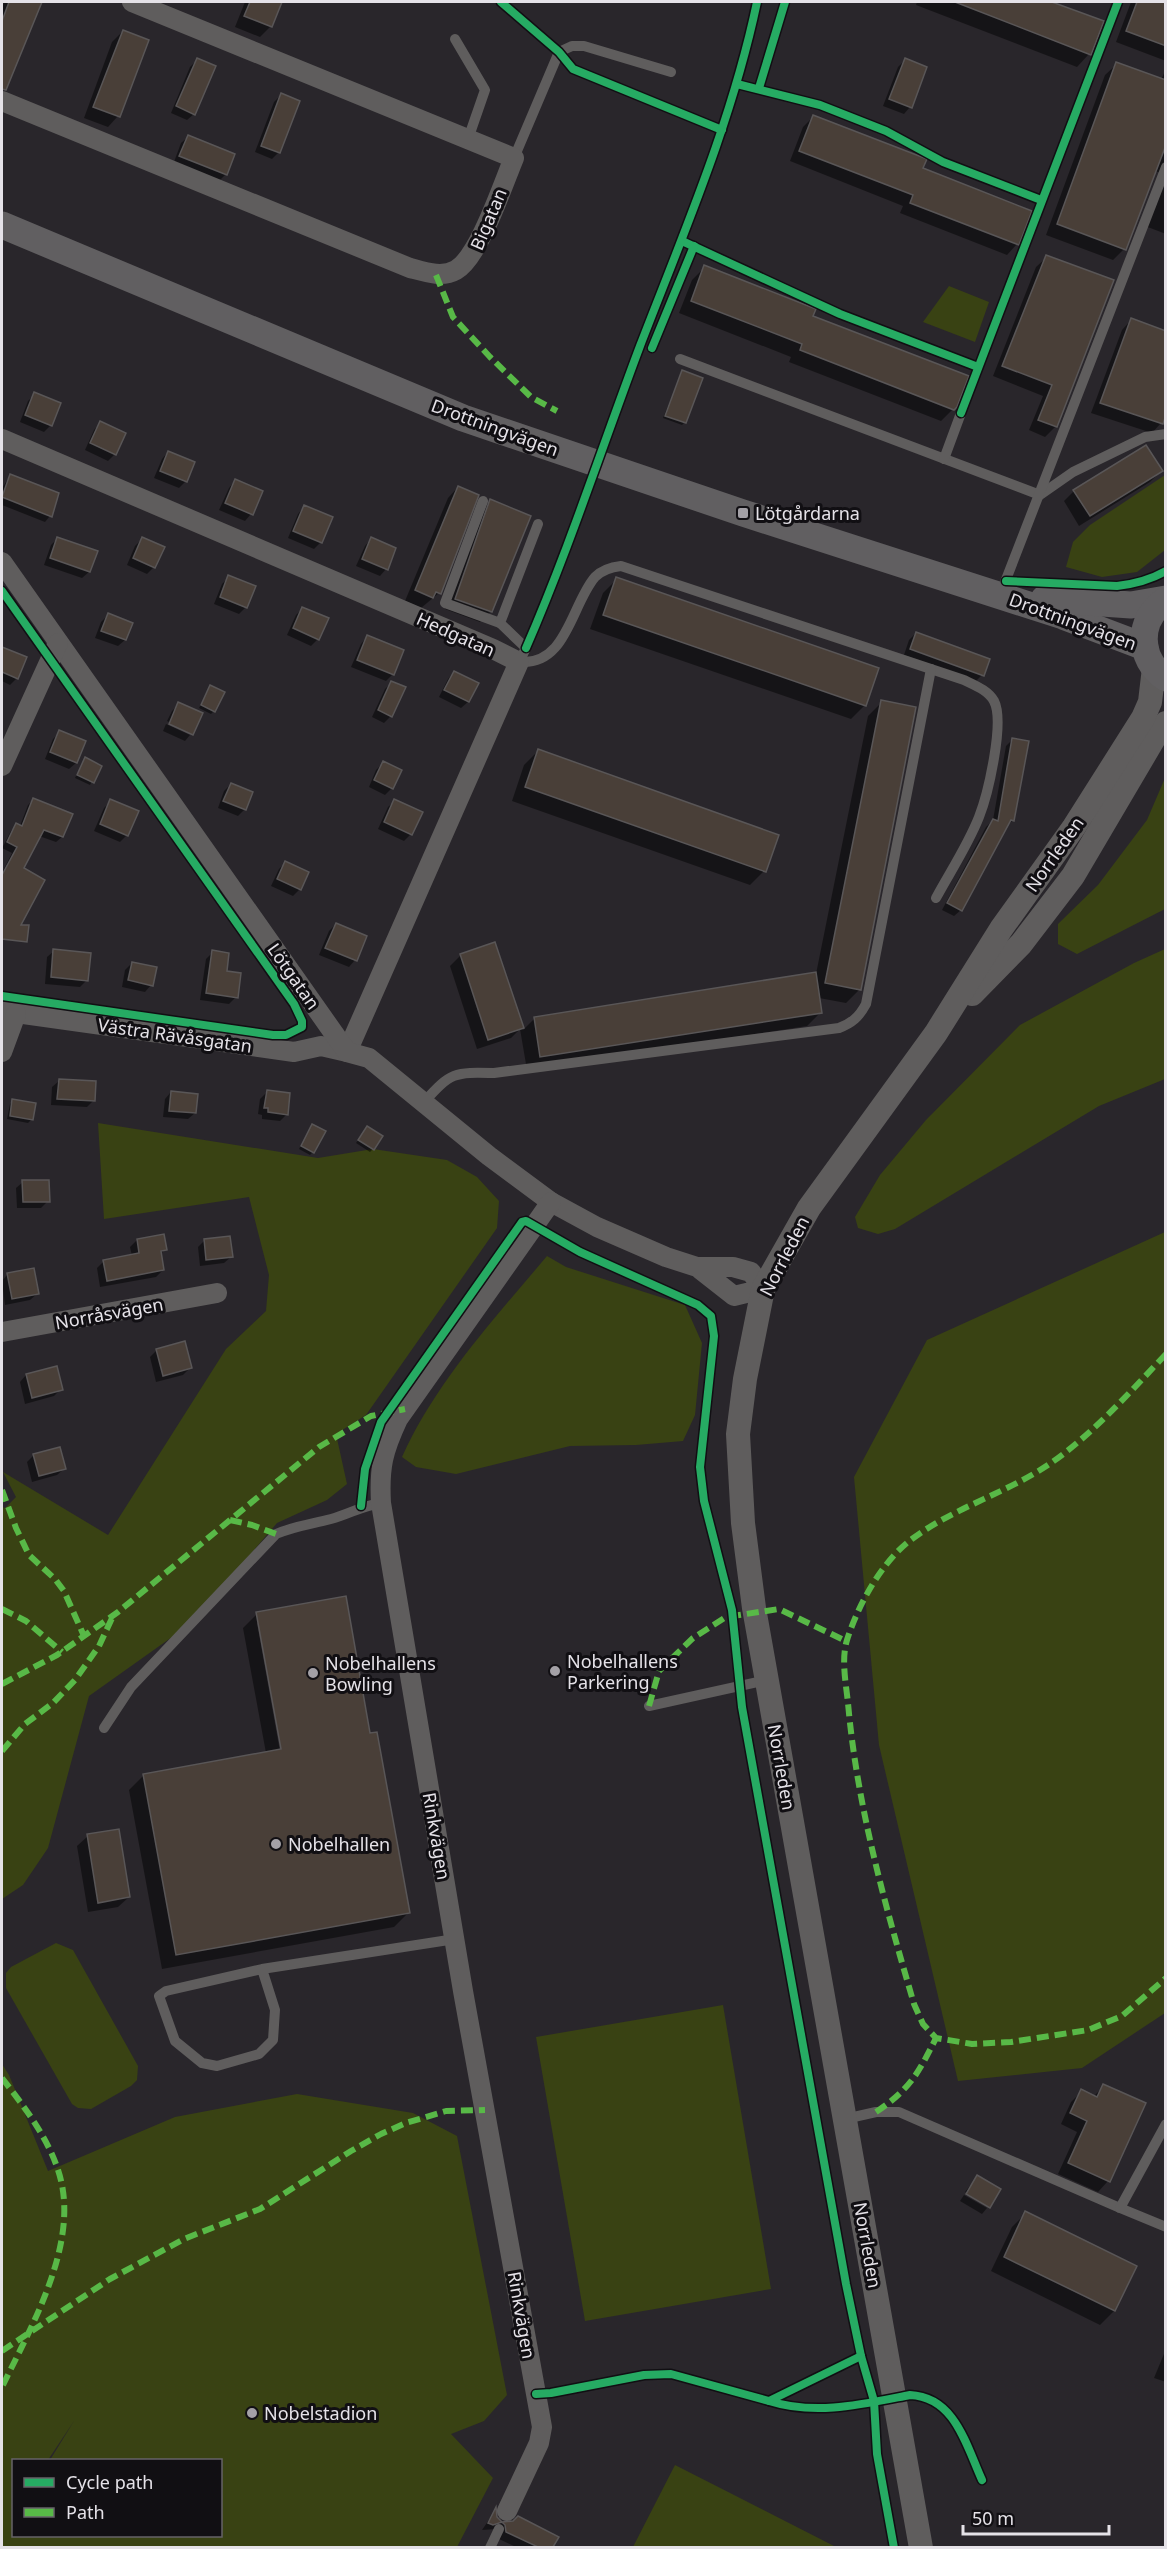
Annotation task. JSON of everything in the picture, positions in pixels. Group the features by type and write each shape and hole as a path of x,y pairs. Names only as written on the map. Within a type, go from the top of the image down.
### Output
{"main road":[{"name":"Drottningvägen","path":"2,225 463,418 690,496 1064,616 1155,665"},
{"name":"Drottningvägen","path":"1000,595 1131,605 1166,600"},
{"path":"1155,665 1145,627 1156,607 1166,600"}],"street":[{"path":"132,2 514,158"},
{"name":"Bigatan","path":"2,101 411,268 436,274 456,270 472,256 514,158"},
{"name":"Hedgatan","path":"2,439 519,662"},
{"name":"Lötgatan","path":"2,562 347,1052"},
{"path":"2,766 58,643"},
{"path":"519,662 347,1052 369,1058 489,1156 551,1202 597,1227 666,1257 697,1267 733,1268 752,1272 763,1289 734,1296 697,1267"},
{"name":"Norrleden","path":"921,2547 767,1680 743,1523 738,1434 745,1379 763,1289 809,1208 936,1033 1001,929 1074,827 1143,718 1150,702 1155,665"},
{"name":"Norrleden","path":"936,1033 1021,945 1073,876 1156,735 1166,723"},
{"path":"2,1052 9,1013"},
{"name":"Västra Rävåsgatan","path":"9,1013 294,1052 321,1046 347,1052"},
{"name":"Rinkvägen","path":"503,2520 539,2443 542,2427 455,1939 381,1503 380,1479 384,1448 398,1419 551,1202"},
{"name":"Norråsvägen","path":"2,1332 217,1293"}],"lane":[{"path":"455,39 485,90 468,139"},
{"path":"514,158 559,52 572,46 584,46 671,72"},
{"path":"1000,595 1166,167"},
{"path":"680,359 1040,495"},
{"path":"944,459 961,413"},
{"path":"1040,495 1073,472 1145,437 1166,434"},
{"path":"483,501 445,603 500,623 526,648 519,662 532,663 554,650 596,576 610,568 621,566 964,680 987,692 994,701 999,716 999,735 979,816 936,898"},
{"path":"500,623 538,524"},
{"path":"424,1102 446,1078 455,1074 494,1073 838,1028 851,1023 859,1016 866,1004 931,669"},
{"path":"104,1728 131,1688 276,1534 298,1525 333,1519 361,1506 381,1503"},
{"path":"649,1706 767,1680"},
{"path":"261,1969 275,2010 273,2040 259,2054 218,2066 202,2063 174,2041 159,1996 165,1991 261,1969 455,1939"},
{"path":"845,2119 876,2112 899,2112 1166,2227"},
{"path":"1120,2208 1166,2124"},
{"path":"490,2547 503,2520"}],"green space":[{"path":"949,286 989,302 975,342 923,322"},
{"path":"1165,475 1165,550 1137,572 1102,577 1066,567 1073,542 1090,525"},
{"path":"1165,778 1165,909 1077,954 1058,944 1058,924 1098,885 1147,820"},
{"path":"1165,949 1165,1079 1099,1106 895,1229 878,1234 858,1228 855,1217 880,1175 926,1120 1020,1025 1134,963"},
{"path":"98,1123 318,1158 373,1149 447,1160 477,1177 499,1201 497,1228 366,1415 336,1434 347,1484 327,1500 277,1523 209,1603 172,1637 89,1696 48,1848 23,1885 2,1899 2,1507 5,1508 16,1497 3,1472 108,1535 226,1349 266,1311 269,1275 249,1197 104,1219"},
{"path":"1165,1232 1165,2013 1082,2068 958,2081 879,1745 854,1477 927,1340"},
{"path":"547,1256 566,1267 685,1305 702,1343 695,1415 683,1441 636,1445 570,1446 456,1474 416,1467 402,1457 432,1403 467,1352"},
{"path":"56,1943 73,1950 138,2066 137,2080 131,2086 91,2109 78,2108 72,2104 6,1988 6,1973 11,1967"},
{"path":"723,2005 771,2289 585,2321 536,2037"},
{"path":"2,2064 9,2075 48,2171 175,2117 297,2094 413,2113 457,2136 507,2395 484,2421 451,2434 493,2478 457,2547 2,2547"},
{"path":"675,2465 836,2547 633,2547"}],"building":[{"path":"9,2 42,2 6,90 2,89 2,21"},
{"path":"250,2 282,2 272,27 244,16"},
{"path":"955,2 1052,2 1104,21 1091,55"},
{"path":"1137,2 1166,2 1166,46 1126,31"},
{"path":"123,30 149,40 120,117 93,107"},
{"path":"197,58 216,66 195,115 176,106"},
{"path":"905,58 927,67 912,108 889,99"},
{"path":"1116,62 1166,80 1166,145 1126,250 1057,224"},
{"path":"281,93 300,101 280,153 261,146"},
{"path":"813,115 927,159 923,168 1032,211 1019,245 910,203 913,195 799,151"},
{"path":"188,135 235,154 227,175 179,156"},
{"path":"1046,255 1114,280 1057,427 1038,420 1052,385 1002,366"},
{"path":"704,265 816,309 813,316 969,376 957,407 954,410 800,350 802,344 691,301"},
{"path":"1131,318 1166,331 1166,415 1163,424 1100,403"},
{"path":"682,370 703,378 686,423 665,416"},
{"path":"34,392 61,403 52,426 25,415"},
{"path":"100,421 126,433 116,455 90,443"},
{"path":"1146,445 1163,471 1090,516 1073,490"},
{"path":"168,451 195,462 187,482 160,471"},
{"path":"10,474 59,493 52,517 2,497"},
{"path":"235,479 263,491 253,515 225,503"},
{"path":"458,486 479,495 441,594 436,592 433,598 415,590"},
{"path":"490,499 531,516 492,612 455,599"},
{"path":"304,505 333,517 322,543 293,531"},
{"path":"57,537 98,551 90,572 50,558"},
{"path":"142,537 165,547 155,568 133,558"},
{"path":"371,537 396,548 388,570 362,559"},
{"path":"228,575 256,586 247,608 220,597"},
{"path":"616,577 879,668 866,706 603,615"},
{"path":"302,607 329,618 319,640 293,628"},
{"path":"108,613 133,623 126,640 101,631"},
{"path":"916,632 990,659 984,676 910,649"},
{"path":"367,635 404,650 394,675 357,660"},
{"path":"2,647 27,657 18,679 2,672"},
{"path":"454,671 479,683 469,702 444,690"},
{"path":"391,681 406,687 392,717 378,710"},
{"path":"210,685 225,692 215,712 201,705"},
{"path":"881,700 916,707 861,990 825,983"},
{"path":"178,702 203,713 193,735 169,724"},
{"path":"59,730 86,741 77,763 50,752"},
{"path":"1012,738 1029,741 1014,821 1011,820 962,911 947,903 993,819 998,821"},
{"path":"538,749 779,835 766,872 525,787"},
{"path":"85,757 102,766 94,783 77,775"},
{"path":"383,761 402,770 393,789 374,780"},
{"path":"231,783 253,792 246,810 223,801"},
{"path":"33,798 73,814 63,837 44,830 24,868 45,880 21,925 29,925 27,942 2,939 2,875 17,847 7,842 16,823 22,826"},
{"path":"110,799 139,811 128,836 100,824"},
{"path":"394,799 423,812 412,835 384,822"},
{"path":"285,861 309,872 301,890 277,879"},
{"path":"336,923 367,936 357,961 325,948"},
{"path":"495,942 524,1028 488,1040 460,954"},
{"path":"53,949 91,953 88,981 51,977"},
{"path":"212,950 229,953 227,971 241,973 238,998 206,993"},
{"path":"132,962 157,967 153,986 128,980"},
{"path":"816,972 822,1013 540,1057 534,1017"},
{"path":"59,1079 96,1081 95,1101 57,1099"},
{"path":"267,1090 290,1093 288,1115 268,1112 268,1108 264,1108"},
{"path":"171,1091 198,1094 196,1113 169,1111"},
{"path":"12,1099 36,1103 33,1120 10,1116"},
{"path":"312,1124 326,1131 314,1153 301,1146"},
{"path":"367,1126 383,1136 374,1150 358,1140"},
{"path":"22,1180 49,1180 50,1202 23,1202"},
{"path":"164,1234 167,1250 161,1251 164,1270 107,1281 103,1260 139,1253 137,1239"},
{"path":"230,1236 233,1257 206,1260 204,1239"},
{"path":"34,1268 39,1294 12,1299 7,1273"},
{"path":"185,1341 192,1368 163,1376 156,1349"},
{"path":"57,1366 63,1390 32,1398 26,1374"},
{"path":"60,1447 66,1469 39,1476 33,1454"},
{"name":"Nobelhallen","path":"346,1596 370,1733 377,1732 410,1913 176,1955 143,1774 281,1749 256,1612"},
{"path":"119,1829 130,1897 98,1903 87,1834"},
{"path":"1103,2084 1146,2103 1110,2182 1068,2163 1087,2121 1070,2113 1081,2089 1097,2097"},
{"path":"977,2175 1001,2189 990,2208 966,2194"},
{"path":"1025,2211 1137,2266 1115,2311 1004,2257"},
{"path":"496,2507 497,2517 502,2522 493,2525 488,2523"},
{"path":"518,2516 559,2537 553,2547 538,2547 506,2532 502,2522 513,2521"}],"marked path":[{"path":"436,275 453,317 531,397 557,411"},
{"path":"1166,1354 1097,1425 1051,1463 1017,1483 946,1518 901,1548 881,1571 864,1598 847,1640 844,1663 858,1780 874,1855 914,2004 923,2024 936,2038 972,2044 1011,2042 1088,2030 1122,2016 1166,1978"},
{"path":"2,1684 57,1655 118,1612 319,1447 371,1416 405,1409"},
{"path":"2,1490 29,1555 55,1579 64,1591 84,1636"},
{"path":"230,1520 276,1534"},
{"path":"2,1609 26,1621 62,1652"},
{"path":"649,1706 659,1671 693,1638 726,1617 779,1609 846,1641"},
{"path":"2,1751 25,1724 53,1703 75,1680 99,1646 113,1616"},
{"path":"876,2112 897,2096 912,2080 936,2038"},
{"path":"2,2078 29,2115 53,2156 62,2185 64,2211 62,2237 47,2289 2,2387"},
{"path":"2,2351 110,2279 184,2239 260,2209 381,2134 406,2123 446,2111 485,2110"}],"cycle path":[{"path":"501,2 559,52 573,69 722,130"},
{"path":"526,648 571,536 640,346 706,176 747,46 757,2"},
{"path":"759,88 785,2"},
{"path":"961,413 1118,2"},
{"path":"737,84 820,105 886,131 943,162 1041,200"},
{"path":"682,241 840,314 978,367"},
{"path":"652,348 694,246"},
{"path":"1006,581 1117,586 1142,581 1166,571"},
{"path":"2,591 294,1004 302,1021 302,1027 286,1035 273,1035 2,996"},
{"path":"361,1506 365,1469 381,1422 522,1222 526,1221 580,1252 698,1305 711,1316 714,1336 700,1467 704,1501 732,1610 742,1707 846,2284 861,2356 874,2401 877,2454 894,2548"},
{"path":"861,2356 769,2401 804,2408 822,2408 858,2405 910,2395 925,2398 938,2404 957,2425 982,2480"},
{"path":"536,2394 644,2375 671,2374 769,2401"}],"place":[{"name":"Lötgårdarna","path":"743,513"},
{"name":"Nobelhallens Parkering","path":"555,1671"},
{"name":"Nobelhallens Bowling","path":"313,1673"},
{"name":"Nobelhallen","path":"276,1844"},
{"name":"Nobelstadion","path":"252,2413"}]}
